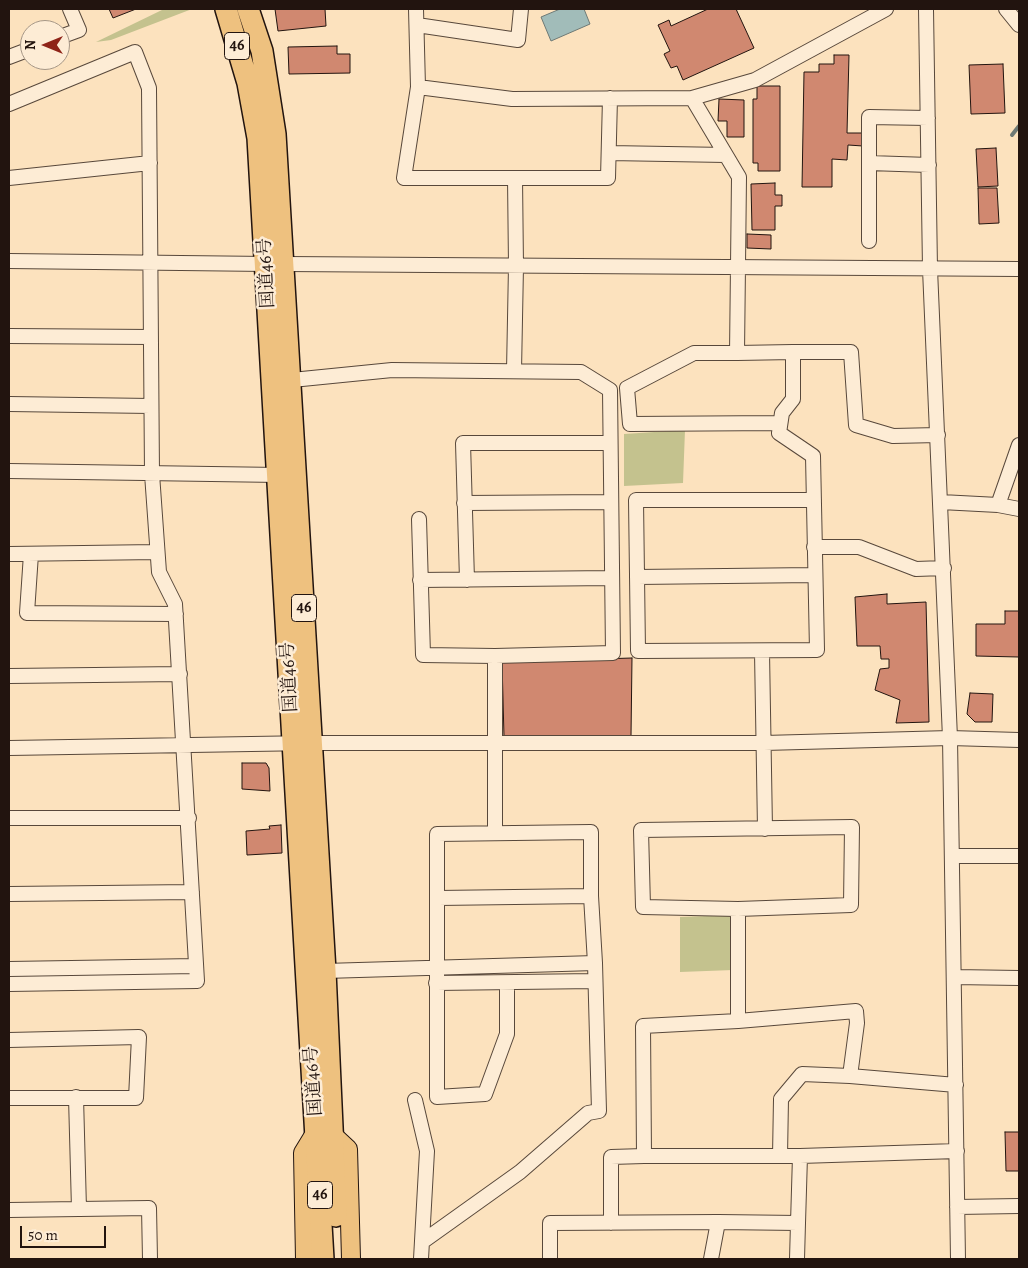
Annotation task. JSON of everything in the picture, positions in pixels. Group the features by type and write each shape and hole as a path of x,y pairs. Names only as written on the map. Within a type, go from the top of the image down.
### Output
{"highway":[{"name":"国道46号","path":"226,9 248,83 276,264"},
{"name":"国道46号","path":"248,9 262,51 275,134 276,264 282,382 325,1132 336,1259"},
{"name":"国道46号","path":"282,382 279,476 325,971 325,1132 322,1259"}],"main road":[{"path":"305,1259 303,1152 325,1132 348,1149 351,1259"}],"street":[{"path":"70,9 79,30 70,33"},
{"path":"416,9 418,87 404,178 608,178 610,98"},
{"path":"417,25 518,40 521,9"},
{"path":"418,87 512,98 692,98 755,80 886,9"},
{"path":"926,9 930,269 950,738 958,1259"},
{"path":"1006,9 1019,25"},
{"path":"9,104 135,52 149,88 152,474 159,572 175,604 176,614 185,745 197,981 9,984"},
{"path":"692,98 740,177 740,267 737,353"},
{"path":"869,240 869,117 928,118"},
{"path":"609,153 726,155"},
{"path":"9,178 150,163"},
{"path":"869,163 929,166"},
{"path":"514,371 515,178"},
{"path":"9,261 1019,269"},
{"path":"9,336 151,337"},
{"path":"793,352 793,399 782,413 779,433 813,456 814,500 814,575 817,650 638,652 636,500 814,500"},
{"path":"780,423 630,424 627,388 694,353 851,352 856,425 893,436 938,435"},
{"path":"282,382 392,370 581,372 610,390 609,443 613,653 495,656 423,655 419,519"},
{"path":"9,404 151,406"},
{"path":"466,580 463,444 609,443"},
{"path":"998,505 1019,445"},
{"path":"9,471 279,476"},
{"path":"464,503 610,502"},
{"path":"941,502 998,505 1019,509"},
{"path":"814,547 859,547 916,569 944,568"},
{"path":"9,554 157,552"},
{"path":"31,554 27,613 176,614"},
{"path":"637,578 814,575"},
{"path":"420,580 611,578"},
{"path":"762,652 765,830"},
{"path":"495,656 495,831"},
{"path":"9,676 180,674"},
{"path":"9,748 303,744 764,743 950,738 1019,740"},
{"path":"9,818 189,818"},
{"path":"852,827 851,905 738,908 643,907 641,830 765,830 852,827"},
{"path":"422,1242 520,1172 588,1113 599,1111 595,963 591,896 591,832 495,831 437,834 437,1097 485,1094 507,1034 507,983"},
{"path":"953,856 1019,856"},
{"path":"9,894 192,892"},
{"path":"438,898 591,896"},
{"path":"738,908 738,1021"},
{"path":"325,971 595,963"},
{"path":"9,968 196,966"},
{"path":"954,977 1019,978"},
{"path":"436,983 595,981"},
{"path":"644,1156 643,1026 738,1021 856,1010 857,1023 850,1076"},
{"path":"9,1040 139,1037 136,1098 9,1098"},
{"path":"780,1156 781,1099 802,1074 956,1085"},
{"path":"76,1097 79,1209"},
{"path":"415,1100 427,1152 421,1259"},
{"path":"611,1223 611,1157 800,1156 957,1151"},
{"path":"797,1259 800,1156"},
{"path":"957,1207 1019,1206"},
{"path":"9,1210 149,1208 150,1259"},
{"path":"712,1259 718,1222"},
{"path":"550,1259 550,1223 798,1223"}],"shaded area":[{"path":"164,9 192,9 111,40 96,42"},
{"path":"685,430 683,483 624,486 624,434"},
{"path":"733,915 733,970 680,972 680,917"}],"water":[{"path":"560,9 584,9 590,24 551,41 541,17"}],"building":[{"path":"109,9 136,9 113,18"},
{"path":"275,9 325,9 326,26 278,31"},
{"path":"708,9 736,9 754,48 683,80 677,66 671,68 664,54 670,51 658,25 669,20 671,26"},
{"path":"337,46 337,54 350,54 350,73 289,74 288,47"},
{"path":"834,55 849,55 847,133 863,133 863,146 848,145 847,160 832,159 832,187 802,187 804,72 819,72 819,64 834,64"},
{"path":"1003,64 1005,113 971,114 969,65"},
{"path":"757,86 780,86 780,171 758,171 758,163 753,163 753,99 757,99"},
{"path":"719,99 744,100 744,137 727,137 727,121 718,121"},
{"path":"996,148 998,186 978,187 976,149"},
{"path":"775,183 775,195 782,195 782,206 775,206 775,230 752,230 751,184"},
{"path":"978,188 997,188 999,223 979,224"},
{"path":"747,234 771,235 771,249 747,248"},
{"path":"887,594 887,604 926,602 929,722 896,723 900,700 875,690 880,669 889,668 889,659 881,659 880,646 857,646 855,597"},
{"path":"1005,611 1019,611 1019,657 976,656 976,624 1005,624"},
{"path":"632,658 631,736 504,737 502,662"},
{"path":"970,693 993,694 992,722 975,722 967,714"},
{"path":"242,763 266,763 269,768 270,791 242,789"},
{"path":"281,825 282,853 247,855 246,831 270,829 269,826"},
{"path":"1005,1132 1019,1132 1019,1171 1006,1171"}],"waterway":[{"path":"1012,135 1019,126"}]}
